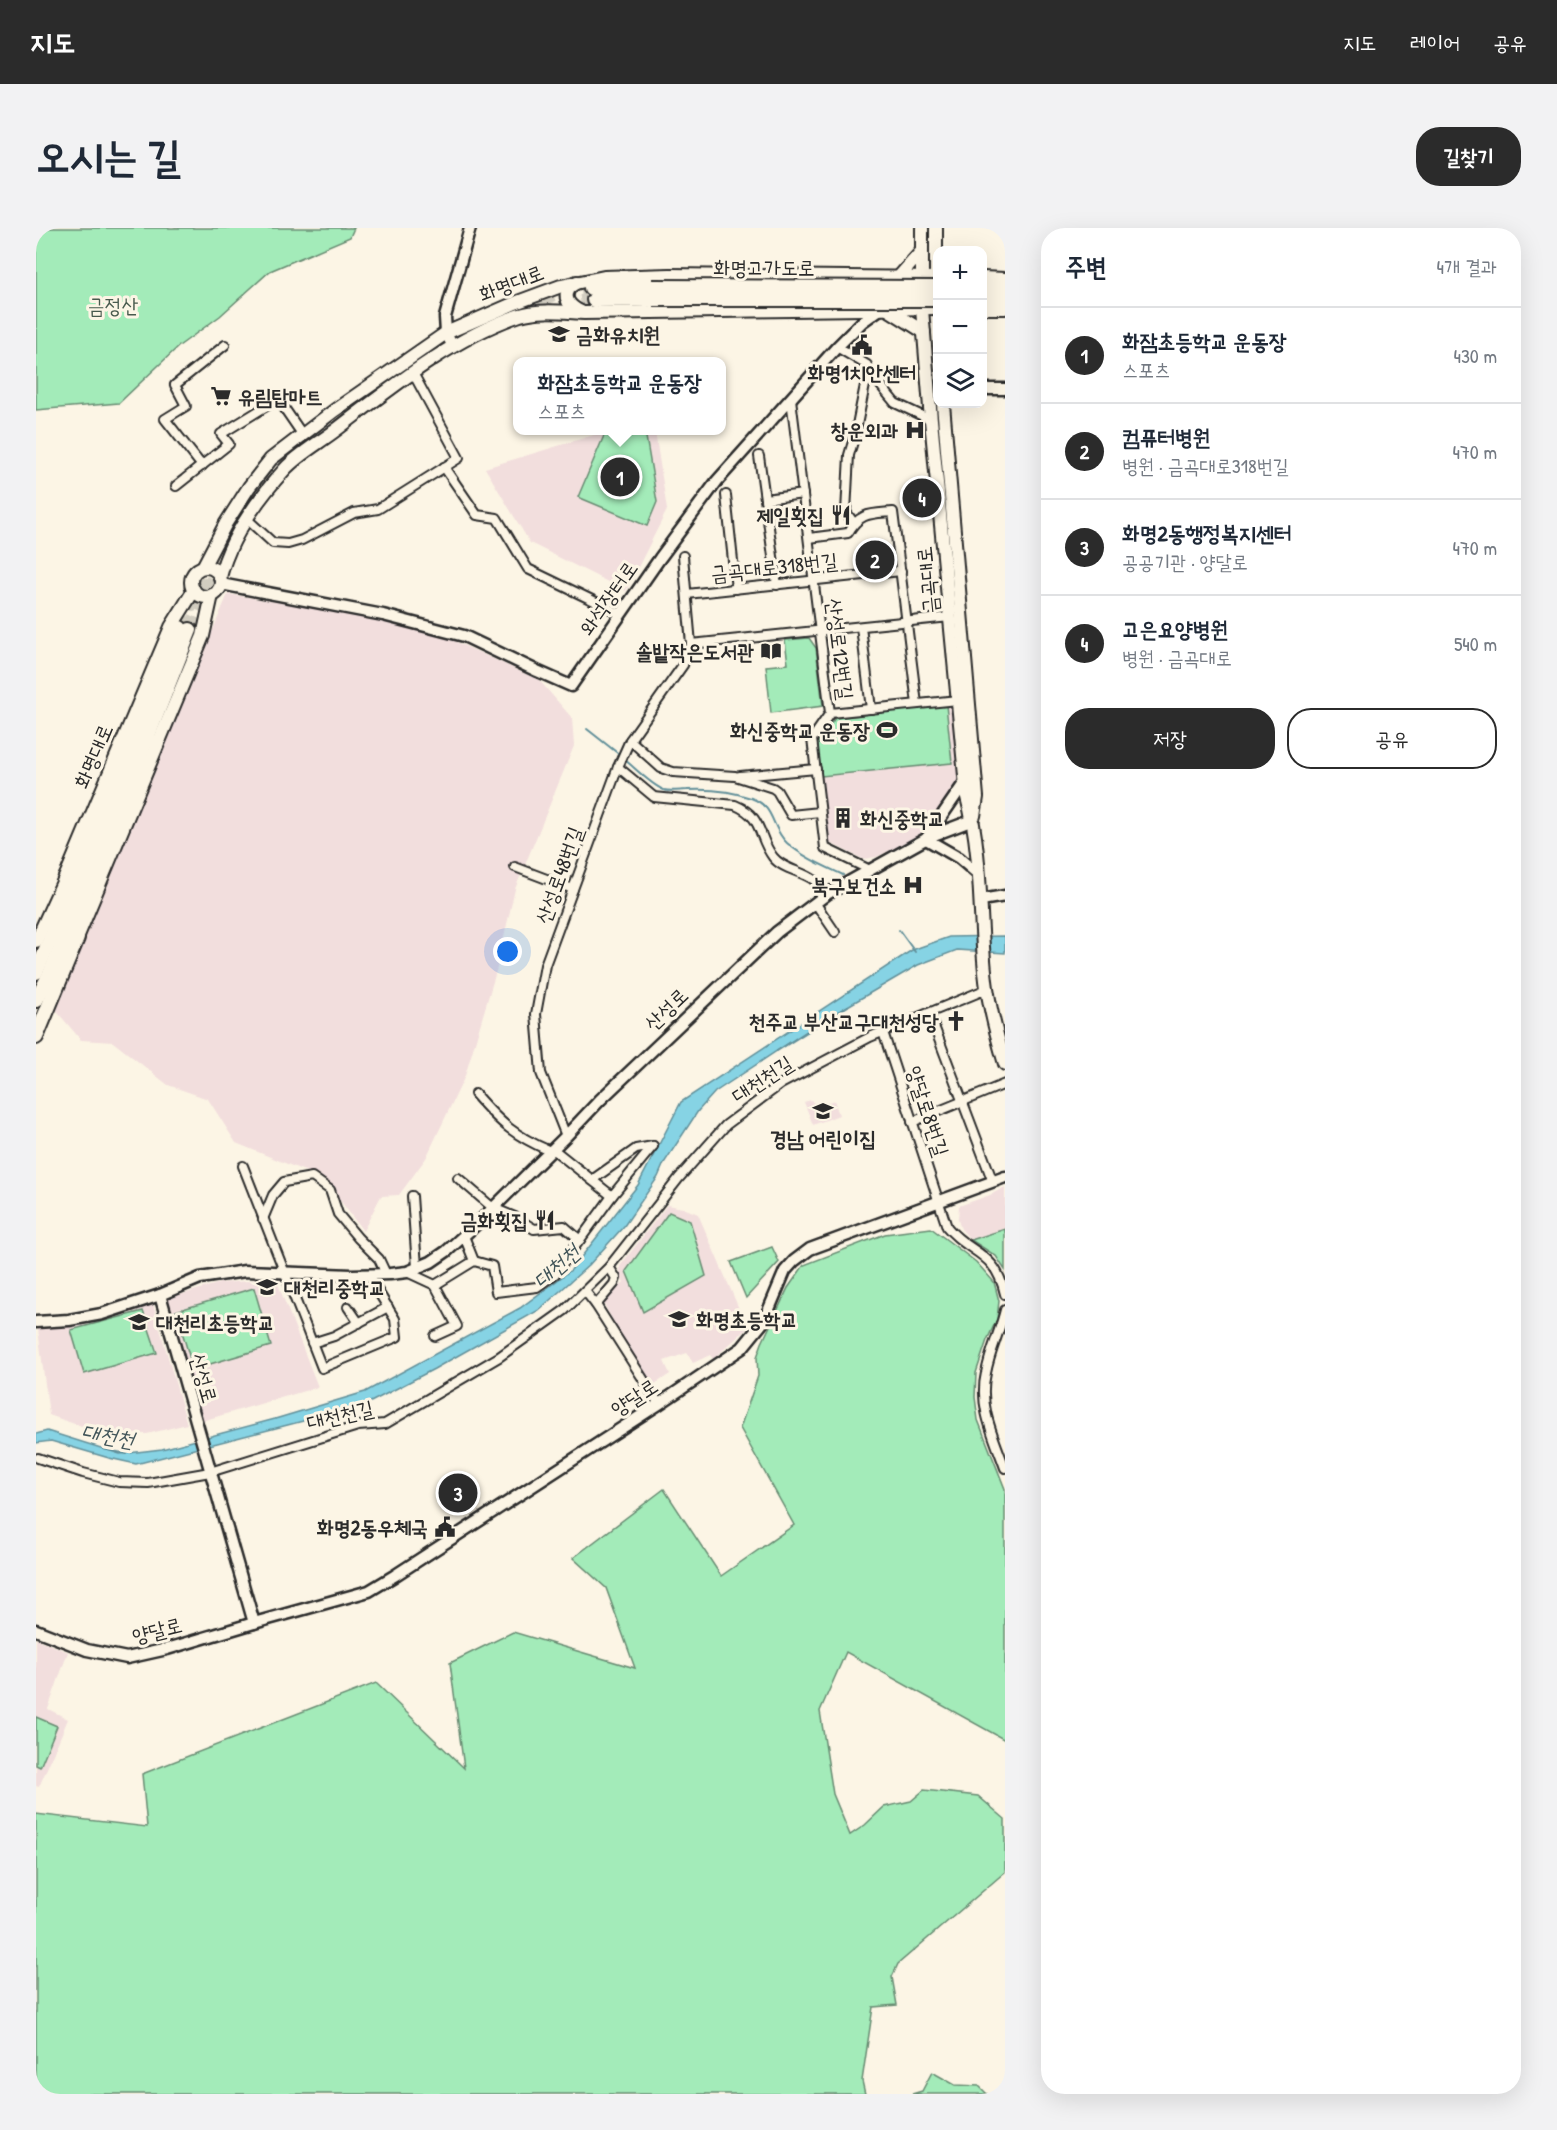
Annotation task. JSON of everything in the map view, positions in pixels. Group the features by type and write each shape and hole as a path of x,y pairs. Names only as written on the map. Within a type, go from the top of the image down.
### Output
{"highway":[{"name":"화명고가도로","path":"653,293 933,282"},
{"path":"987,288 1005,288"},
{"name":"화명고가도로","path":"589,290 633,293 933,299"},
{"path":"987,299 1005,299"},
{"path":"36,1000 42,974 92,844 185,629 100,856 42,974"},
{"path":"42,974 77,938"},
{"path":"36,1037 77,938"}],"main road":[{"path":"453,348 446,333 445,317 470,228"},
{"name":"금곡대로","path":"921,228 922,309 931,420 965,782 973,820 979,875 987,988"},
{"path":"936,228 936,246"},
{"path":"898,278 922,251"},
{"path":"633,293 670,274"},
{"name":"화명대로","path":"203,567 226,523 249,487 272,459 302,434 446,333 532,297 589,290 604,277 670,274 898,278 933,282"},
{"path":"987,279 1005,279"},
{"name":"와석장터로","path":"220,580 383,615 464,636 571,686 717,481 837,347 882,310 922,282"},
{"path":"584,313 571,308 566,296 570,286 589,290"},
{"path":"633,293 675,312"},
{"name":"화명대로","path":"220,580 223,565 238,532 264,493 287,467 413,373 453,348 520,315 551,311 584,313 933,308"},
{"path":"987,308 1005,308"},
{"path":"882,310 924,332"},
{"path":"987,389 1005,389"},
{"name":"금곡대로","path":"943,408 977,797 973,820"},
{"path":"203,567 216,571 220,580 218,591 206,597 199,595 191,583 192,576 203,567"},
{"name":"화명대로","path":"36,941 171,627 194,590"},
{"path":"77,938 203,636 212,595"},
{"path":"965,782 926,839 959,858 979,875"},
{"name":"산성로","path":"36,1322 69,1320 102,1314 160,1295 200,1278 245,1271 368,1275 406,1272 431,1262 464,1236 600,1100 777,932 827,894 926,839 973,820"},
{"path":"981,900 1005,896"},
{"path":"987,988 1005,1064"},
{"name":"양달로","path":"36,1630 87,1650 127,1658 167,1649 369,1590 394,1576 742,1348 764,1321 785,1271 810,1249 1005,1177"},
{"name":"산성로","path":"160,1295 209,1468"},
{"path":"209,1468 254,1623"}],"street":[{"path":"202,466 165,419 186,406 175,385 225,345"},
{"path":"837,347 867,365 868,370 895,403 931,420"},
{"path":"854,523 846,512 849,455 868,370"},
{"path":"247,519 273,543 288,544 302,540 354,513 378,509 459,458 413,373"},
{"path":"176,486 229,444 221,434 278,399 302,434"},
{"name":"산성로12번길","path":"791,399 830,713 812,739 825,848 870,870"},
{"path":"759,456 777,585"},
{"path":"444,467 477,515 497,518 528,569 621,614"},
{"path":"765,499 803,494"},
{"path":"726,495 736,589"},
{"path":"809,538 848,533 854,523 867,514 893,512 917,704"},
{"path":"682,556 691,644 950,617"},
{"name":"금곡대로318번길","path":"687,594 901,571"},
{"path":"861,627 871,709"},
{"name":"산성로48번길","path":"566,1136 541,1073 536,1014 545,965 630,740 683,665 691,644"},
{"path":"830,713 958,700"},
{"path":"630,740 661,768 673,772 735,776 816,769"},
{"path":"618,767 654,797 735,805 744,809 757,823 773,857 780,863 814,880 827,894"},
{"path":"735,776 773,788 791,815 820,812"},
{"path":"514,867 573,889"},
{"path":"816,904 835,932"},
{"name":"대천천길","path":"38,1458 118,1482 148,1483 358,1426 385,1424 499,1358 565,1310 609,1267 679,1178 726,1125 781,1084 883,1032 987,988"},
{"path":"929,1013 993,1182"},
{"name":"양달로8번길","path":"883,1032 947,1227 953,1234 985,1256 1000,1276 1005,1294"},
{"path":"912,1122 1005,1084"},
{"path":"475,1094 494,1116 521,1139 552,1150 612,1196"},
{"path":"435,1285 474,1261 492,1266 496,1292 537,1287 555,1274 612,1196 653,1146 636,1149 592,1180"},
{"path":"243,1166 322,1368 397,1337 395,1319 368,1275"},
{"path":"263,1219 273,1195 284,1182 312,1177 330,1190 338,1214 357,1239 379,1258 387,1274"},
{"path":"458,1178 493,1208 534,1228 564,1226 580,1240"},
{"path":"412,1196 417,1267"},
{"path":"464,1236 474,1261"},
{"path":"596,1305 615,1284 616,1278 609,1267"},
{"path":"406,1272 435,1285 457,1326 435,1336"},
{"path":"585,1291 659,1404"},
{"path":"312,1343 334,1336 388,1306"},
{"path":"348,1307 358,1323"},
{"path":"1005,1310 990,1355 983,1390 987,1421 1005,1468"}],"shaded area":[{"path":"594,435 656,435 667,510 626,591 530,543 485,468"},
{"path":"228,594 327,610 437,633 539,680 572,718 574,746 515,889 497,968 465,1076 426,1158 399,1195 381,1196 363,1231 324,1179 236,1143 208,1099 168,1085 113,1042 81,1040 53,1007"},
{"path":"955,704 961,778 922,836 876,857 863,859 828,842 815,741 831,716"},
{"name":"경남 어린이집","path":"811,1100 817,1107 834,1100 839,1115 813,1125 804,1102"},
{"path":"1005,1187 1005,1229 971,1240 961,1229 958,1220 959,1206"},
{"name":"화명초등학교","path":"667,1205 698,1214 746,1325 750,1326 713,1359 710,1355 693,1363 687,1353 664,1361 670,1374 652,1386 603,1302 624,1282 620,1277 620,1266"},
{"name":"대천리중학교","path":"276,1279 318,1387 202,1421 166,1299 220,1283"},
{"name":"대천리초등학교","path":"153,1304 187,1424 147,1434 103,1434 49,1415 38,1329 72,1326"},
{"path":"36,1639 68,1652 48,1709 68,1719 39,1787 36,1786"}],"green space":[{"name":"금정산","path":"36,228 354,228 350,237 270,271 220,316 179,346 119,403 36,410"},
{"path":"604,435 646,435 657,502 647,526 578,497"},
{"path":"809,638 816,648 823,706 771,713 766,666 788,664 785,640"},
{"name":"화신중학교 운동장","path":"946,705 952,763 821,776 817,743 835,718"},
{"path":"669,1212 690,1221 706,1276 643,1312 626,1271"},
{"path":"931,1228 976,1262 994,1282 999,1301 997,1319 976,1373 975,1397 978,1420 1005,1489 1005,1740 846,1652 820,1711 833,1794 850,1835 865,1825 884,1807 911,1801 924,1790 978,1796 1005,1819 1005,1872 898,1964 892,1977 897,2005 873,2007 862,2081 865,2094 36,2094 36,1814 147,1827 142,1774 376,1683 464,1768 450,1663 513,1632 635,1668 606,1588 573,1558 664,1489 721,1576 794,1525 740,1428 758,1376 757,1357 762,1343 788,1288 804,1265 885,1234"},
{"path":"1005,1229 1005,1270 996,1256 971,1240"},
{"path":"772,1247 779,1262 746,1298 731,1262"},
{"path":"254,1288 271,1346 193,1369 176,1311"},
{"path":"143,1311 157,1353 84,1374 71,1330"},
{"path":"36,1717 57,1726 40,1767 36,1765"},
{"path":"932,2072 955,2085 979,2086 987,2094 912,2094 922,2091"}],"water":[{"name":"대천천","path":"1005,936 1005,953 957,950 918,965 822,1021 715,1092 698,1111 664,1163 658,1177 624,1226 589,1265 539,1310 434,1369 365,1405 136,1464 51,1441 36,1443 36,1434 47,1431 120,1454 162,1449 365,1392 520,1308 571,1270 638,1185 681,1102 912,950 949,937"}],"waterway":[{"path":"587,729 620,755"},
{"path":"624,759 664,790 719,791 744,796 759,802 769,812 787,843 807,857 843,875"},
{"path":"899,930 915,952"},
{"name":"대천천","path":"777,1051 848,1006"},
{"name":"대천천","path":"103,1449 127,1454"}],"tunnel":[{"path":"540,299 554,294 591,288"},
{"path":"539,308 594,300"},
{"path":"303,447 374,394"},
{"path":"237,515 276,464 302,442"},
{"path":"180,628 213,557"},
{"path":"190,630 221,561"}],"place":[{"name":"금화유치원","path":"559,334"},
{"name":"화명1치안센터","path":"862,345"},
{"name":"유림탑마트","path":"221,396"},
{"name":"창운외과","path":"915,430"},
{"name":"화잠초등학교 운동장","path":"620,477"},
{"name":"고은요양병원","path":"922,498"},
{"name":"제일횟집","path":"841,515"},
{"name":"컴퓨터병원","path":"875,560"},
{"name":"솔밭작은도서관","path":"771,651"},
{"name":"화신중학교 운동장","path":"887,730"},
{"name":"화신중학교","path":"843,818"},
{"name":"북구보건소","path":"913,885"},
{"name":"천주교 부산교구대천성당","path":"956,1021"},
{"name":"경남 어린이집","path":"823,1111"},
{"name":"금화횟집","path":"545,1220"},
{"name":"대천리중학교","path":"267,1287"},
{"name":"화명초등학교","path":"679,1319"},
{"name":"대천리초등학교","path":"139,1322"},
{"name":"화명2동행정복지센터","path":"458,1493"},
{"name":"화명2동우체국","path":"445,1527"}]}
